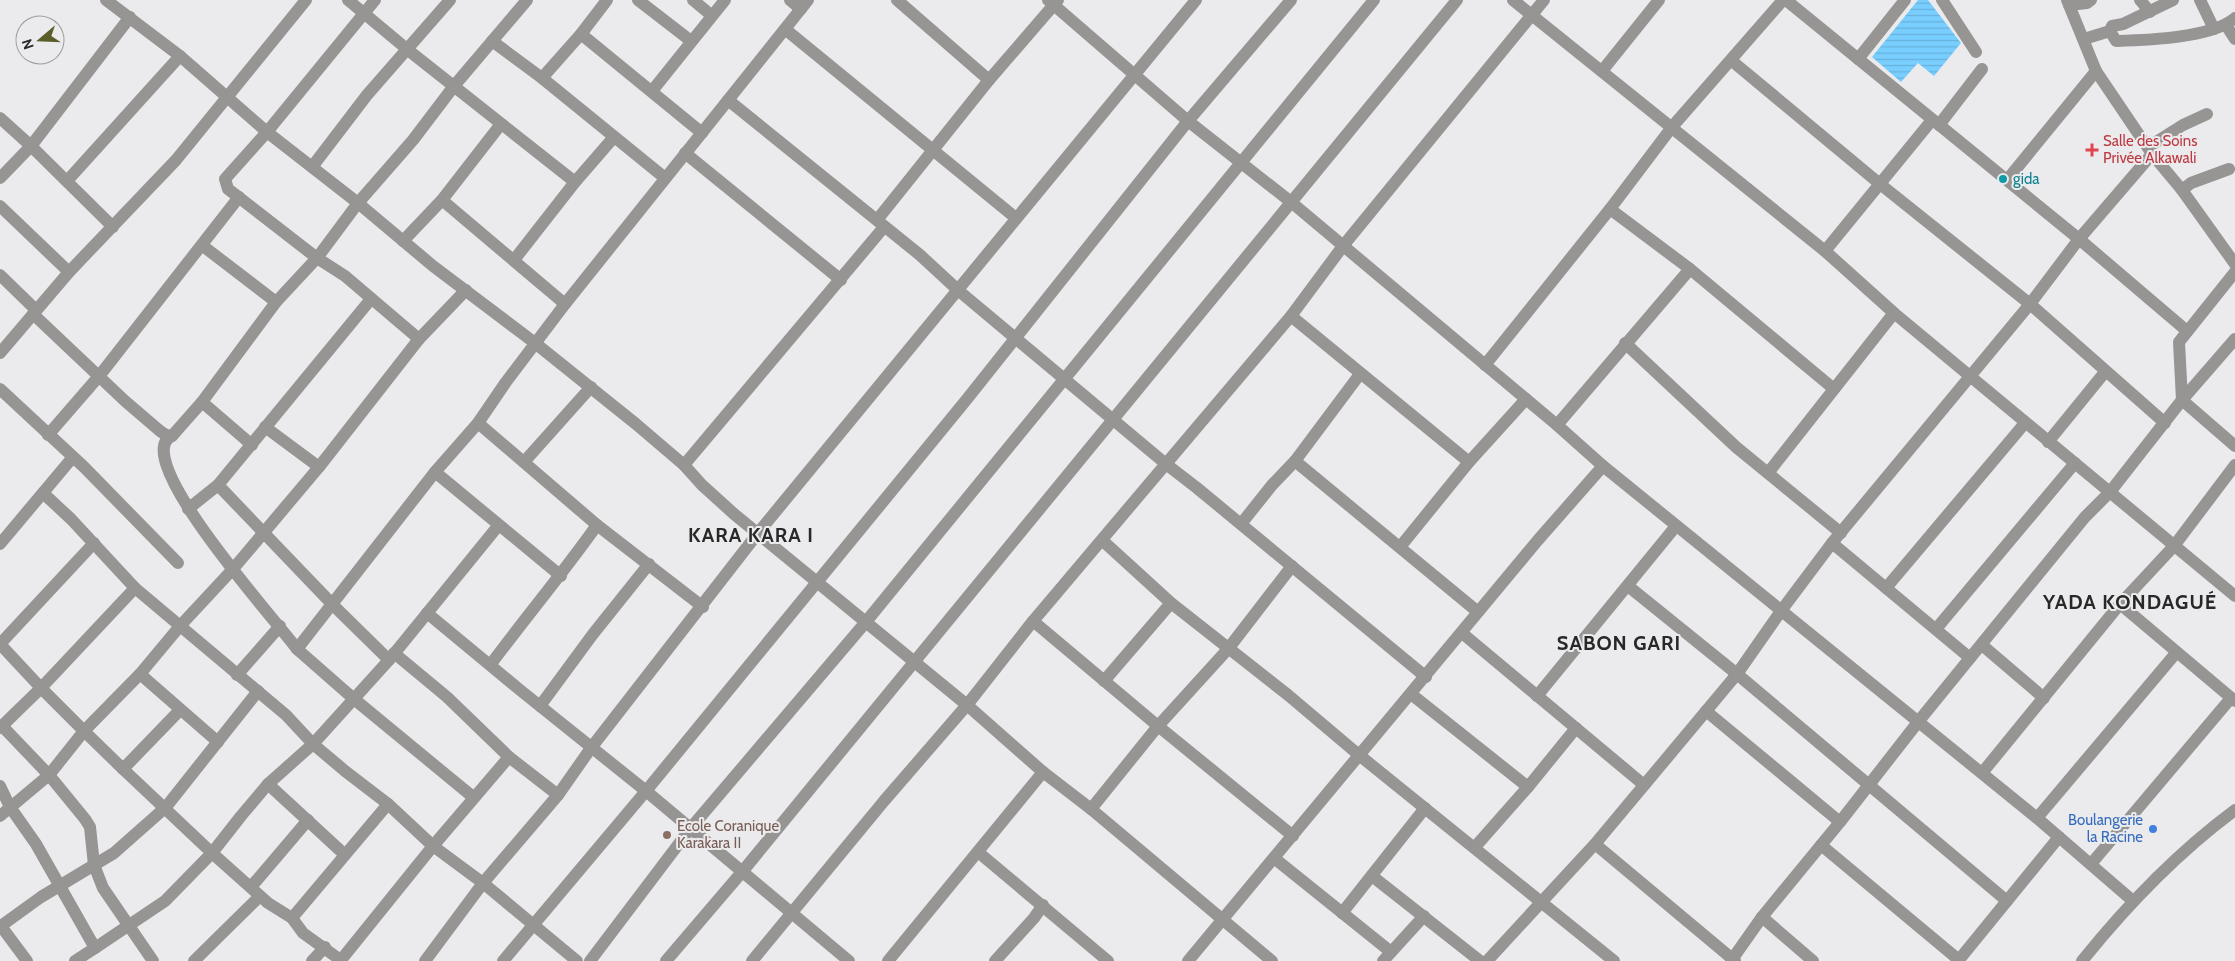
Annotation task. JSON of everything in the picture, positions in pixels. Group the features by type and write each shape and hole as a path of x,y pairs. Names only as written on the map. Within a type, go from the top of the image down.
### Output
{"street":[{"path":"106,0 180,56 267,132 358,203 403,241 590,387 684,465 702,485 815,581 913,663 967,705 1043,772 1272,961"},
{"path":"0,353 69,272 176,160 306,0"},
{"path":"348,0 575,182"},
{"path":"375,0 267,132 225,180 228,189 317,258 345,276 419,339"},
{"path":"312,167 368,96 450,0"},
{"path":"473,797 354,699 297,649 188,509 174,484 163,456 164,443 167,438 172,436 202,402 276,302 317,258 358,203 413,140 454,86 527,0"},
{"path":"542,78 581,34 607,0"},
{"path":"638,0 691,41"},
{"path":"693,0 712,15"},
{"path":"652,90 725,0"},
{"path":"297,649 435,472 478,423 534,343 804,4 790,0"},
{"path":"898,0 990,80"},
{"path":"425,961 483,883 558,795 591,748 758,533 1196,0"},
{"path":"503,961 646,790 815,581 1016,338 1188,121 1291,0"},
{"path":"590,961 690,829 865,623 1374,0"},
{"path":"666,961 742,872 1457,0"},
{"path":"1513,0 1825,251 1894,313 2235,596"},
{"path":"752,961 884,801 967,705 1033,621 1291,316 1343,246 1544,0"},
{"path":"1602,71 1659,0"},
{"path":"1485,365 1610,209 1672,127 1784,0 2079,239 2187,331"},
{"path":"1858,59 1905,0"},
{"path":"1942,0 1976,52"},
{"path":"2090,0 2087,3 2068,3 2096,71 2150,151 2182,190 2235,264"},
{"path":"2140,0 2150,12"},
{"path":"2084,39 2110,31 2112,26 2123,24 2173,0"},
{"path":"2200,0 2225,24 2235,40"},
{"path":"684,465 841,280 934,148 1054,2 1188,121 1291,202 1557,425 1603,466 2037,818 2133,901"},
{"path":"0,178 32,146 130,17"},
{"path":"2110,31 2116,41 2140,42 2225,24"},
{"path":"785,29 934,148 1016,218"},
{"path":"581,34 652,90 702,133"},
{"path":"492,41 542,78 665,178"},
{"path":"67,181 180,56"},
{"path":"1732,61 1880,184 2030,304 2165,423"},
{"path":"1825,251 1880,184 1982,69"},
{"path":"2007,180 2096,71"},
{"path":"728,100 881,224 1166,464 1426,677"},
{"path":"1487,961 1595,844 1737,674 1832,543 2030,304 2079,239 2150,151 2183,125 2207,114"},
{"path":"0,118 32,146 113,227"},
{"path":"403,241 442,200 501,124"},
{"path":"514,260 575,182 614,137"},
{"path":"685,153 841,280"},
{"path":"2182,190 2191,183 2230,169"},
{"path":"48,435 100,375 167,287 203,246 239,197"},
{"path":"442,200 565,304"},
{"path":"0,206 69,272"},
{"path":"1610,209 1690,269 1834,389"},
{"path":"203,246 276,302"},
{"path":"1557,425 1690,269"},
{"path":"2235,272 2179,342 2182,400 2235,446"},
{"path":"0,275 125,401 160,431 172,436"},
{"path":"0,816 49,775 84,731 140,674 180,626 233,569 319,467 419,339 466,290"},
{"path":"188,509 218,485 372,299"},
{"path":"1768,472 1894,313"},
{"path":"1291,316 1469,462"},
{"path":"1595,844 1733,960 1762,917 1840,822 1918,722 2085,517 2110,492 2182,400 2235,339"},
{"path":"1625,343 1736,447 1841,533"},
{"path":"2048,442 2105,372"},
{"path":"1241,524 1272,485 1295,461 1360,374"},
{"path":"524,462 590,387"},
{"path":"0,390 73,457 178,563"},
{"path":"1400,547 1469,462 1526,399"},
{"path":"202,402 252,445"},
{"path":"478,423 597,525 702,607"},
{"path":"1886,588 2025,423"},
{"path":"265,427 319,467"},
{"path":"0,544 73,457"},
{"path":"1295,461 1478,612"},
{"path":"1936,629 2074,463"},
{"path":"1982,774 2120,604 2174,546 2235,465"},
{"path":"1188,961 1426,677 1478,612 1603,466"},
{"path":"435,472 498,526 561,576"},
{"path":"218,485 333,605 392,656 447,697 509,757 558,795"},
{"path":"43,493 94,543 135,588 286,715 313,744 344,771 388,804 433,846 483,883 577,961"},
{"path":"490,664 532,609 561,576 597,525"},
{"path":"75,961 165,902 212,853 240,816 268,784 313,744 354,699 428,613 498,526"},
{"path":"1537,696 1676,526"},
{"path":"1103,540 1171,603 1288,695 1611,960"},
{"path":"94,543 0,644 84,731 166,807 212,853 260,896 292,918 303,932 341,960 473,797 509,757"},
{"path":"1832,543 1970,658"},
{"path":"540,706 593,634 649,564"},
{"path":"1091,810 1158,726 1228,649 1292,566"},
{"path":"1628,586 1737,674 2007,901"},
{"path":"135,588 1,728 49,775 90,827 94,865 103,888 153,961"},
{"path":"1104,681 1171,603"},
{"path":"2091,864 2233,700 2120,604"},
{"path":"428,613 591,748 646,790 690,829 850,961"},
{"path":"1033,621 1293,836"},
{"path":"237,675 280,626"},
{"path":"1462,633 1644,785"},
{"path":"1982,645 2044,698"},
{"path":"2037,818 2176,653"},
{"path":"140,674 218,742"},
{"path":"27,961 1,926 114,852 166,807 258,691"},
{"path":"1411,694 1528,787"},
{"path":"123,769 180,710"},
{"path":"1706,711 1840,822"},
{"path":"1475,847 1528,787 1576,728"},
{"path":"888,961 1043,772"},
{"path":"268,784 344,854"},
{"path":"0,786 10,807 36,844 95,948"},
{"path":"292,918 388,804"},
{"path":"1342,914 1425,808"},
{"path":"2082,961 2133,901 2209,830 2235,810"},
{"path":"251,887 308,820"},
{"path":"1821,845 1958,961 2059,837"},
{"path":"978,852 1108,961"},
{"path":"1274,858 1342,914 1387,956 1424,916"},
{"path":"1372,876 1480,961"},
{"path":"194,961 260,896"},
{"path":"995,961 1034,918 1042,905"},
{"path":"1762,917 1814,961"},
{"path":"312,961 325,948"}],"water":[{"path":"1918,0 1928,0 1961,43 1934,76 1918,63 1901,82 1872,57"}],"place":[{"name":"Salle des Soins Privée Alkawali","path":"2092,150"},
{"name":"gida","path":"2003,179"},
{"name":"Boulangerie la Racine","path":"2153,829"},
{"name":"Ecole Coranique Karakara II","path":"667,835"}],"district":[{"name":"KARA KARA I","path":"751,535"},
{"name":"YADA KONDAGUÉ","path":"2130,602"},
{"name":"SABON GARI","path":"1619,643"}]}
